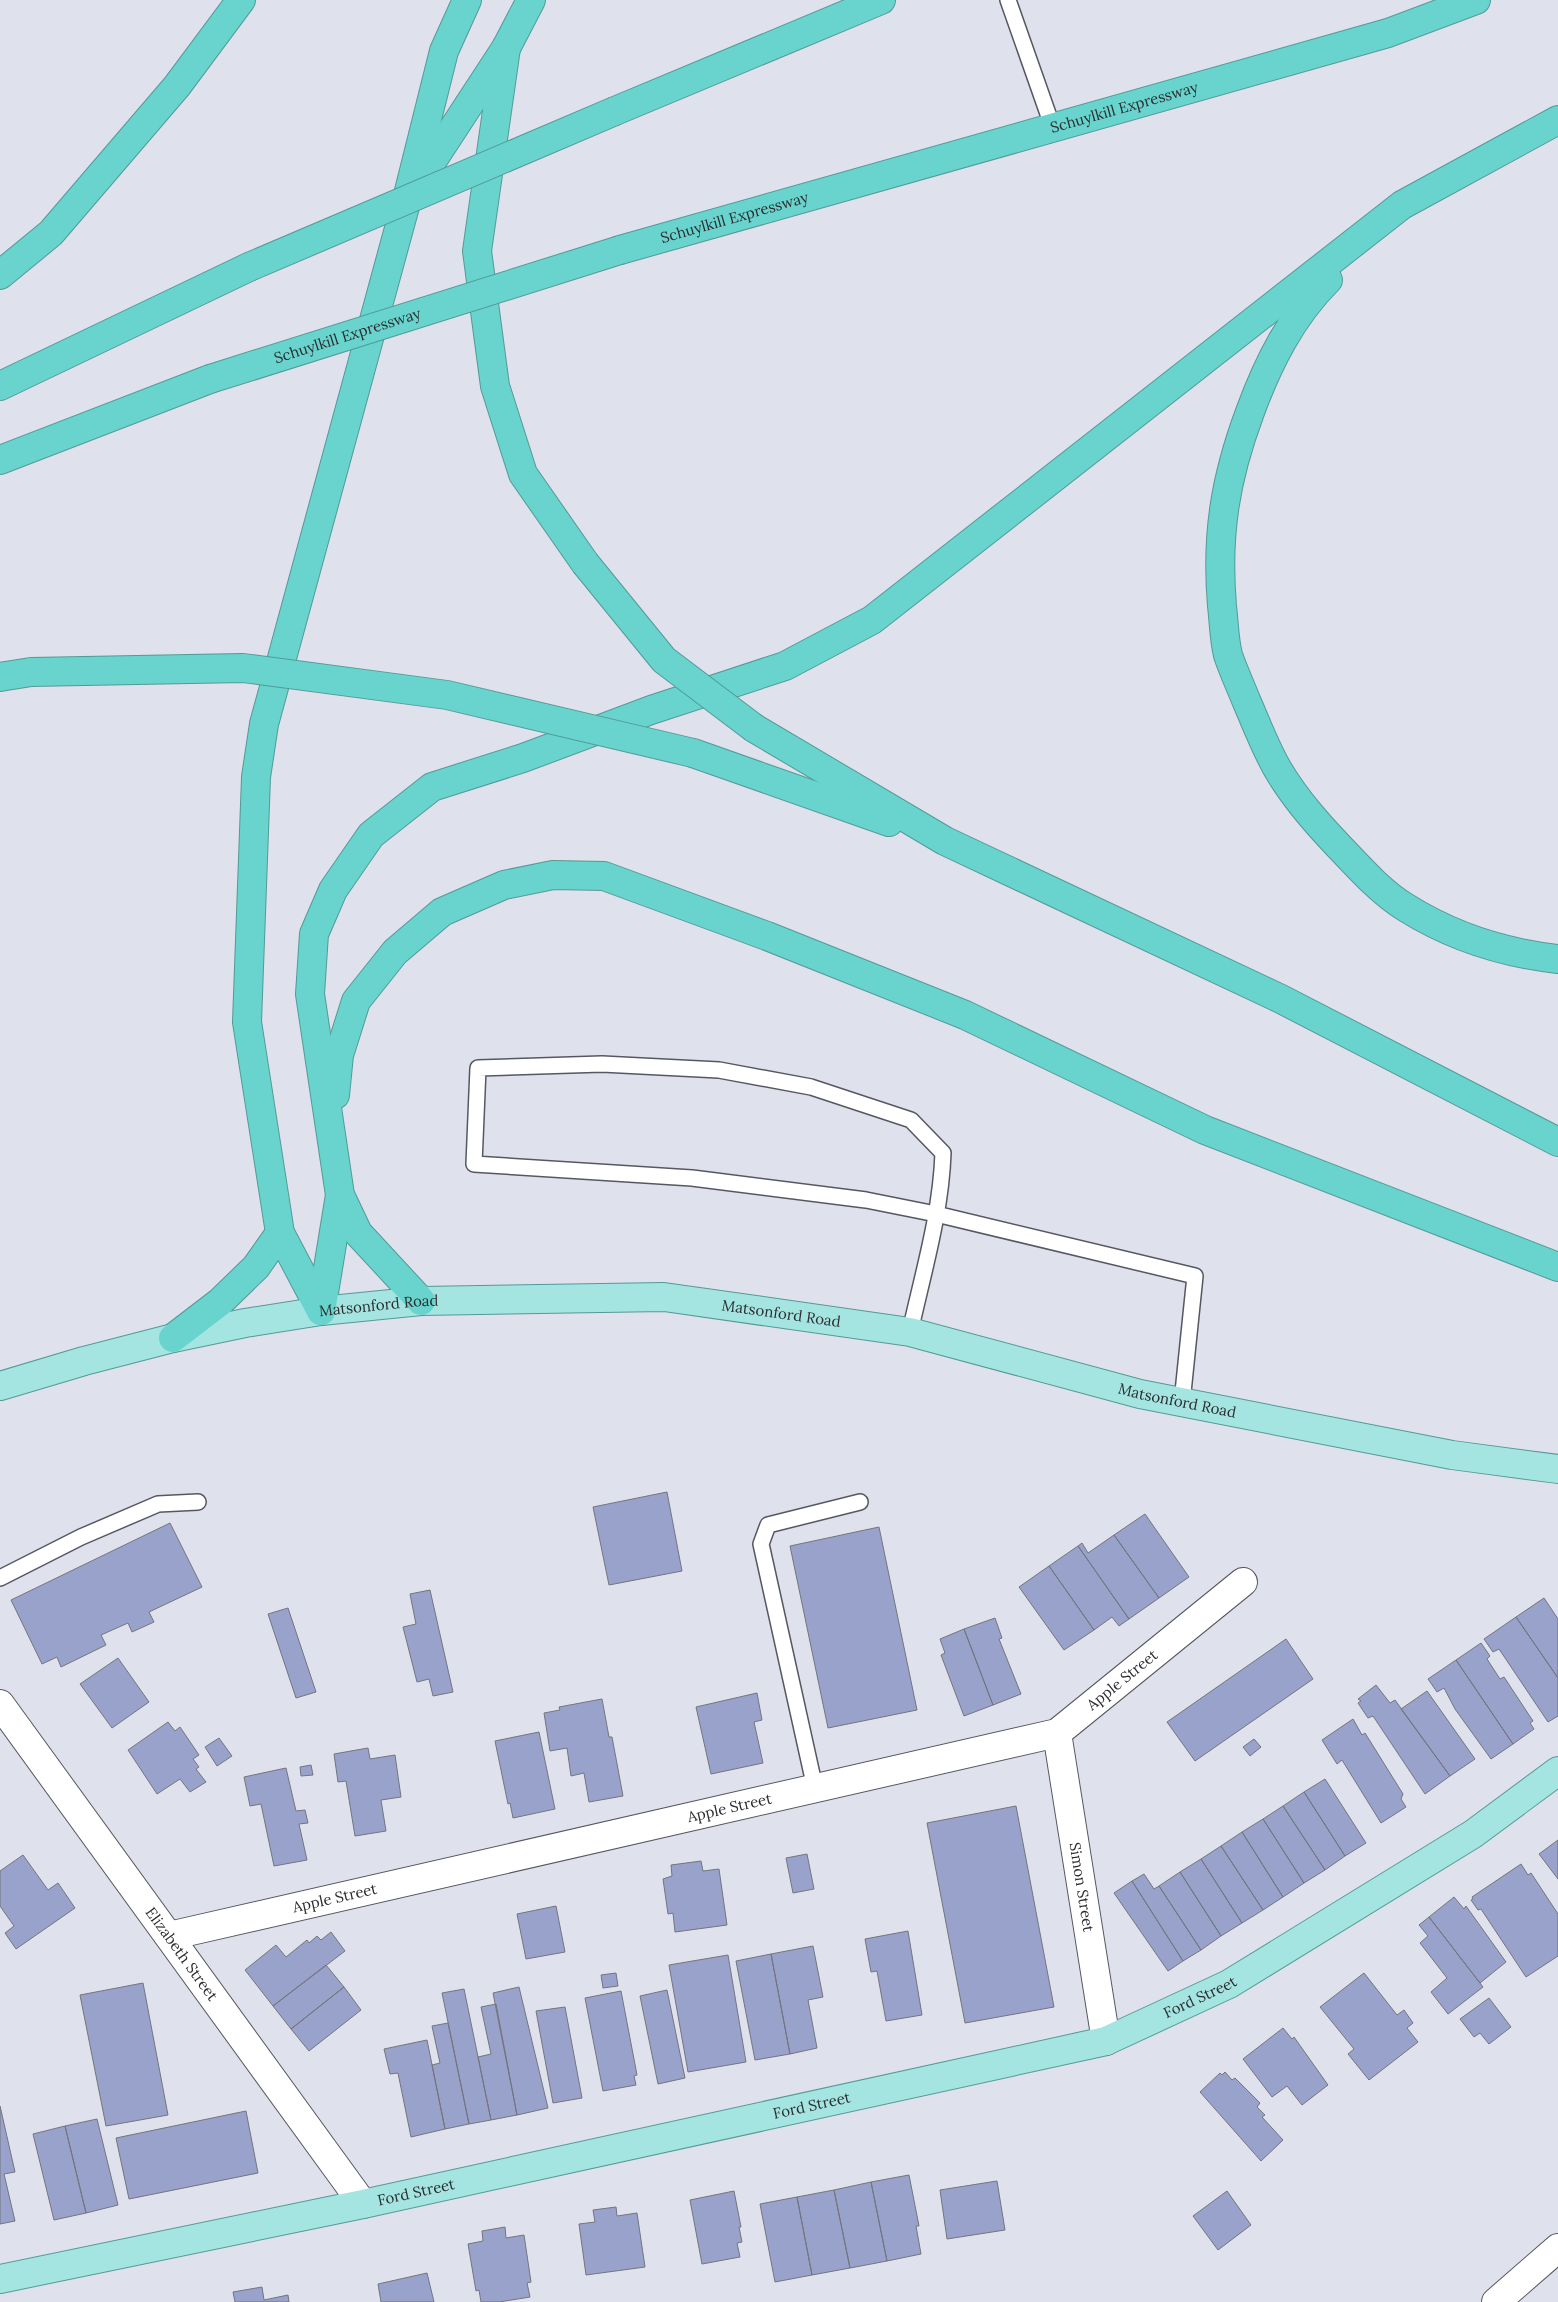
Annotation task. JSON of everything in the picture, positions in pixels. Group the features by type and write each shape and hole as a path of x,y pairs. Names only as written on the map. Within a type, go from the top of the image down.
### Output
{"highway":[{"path":"0,275 51,233 177,86 241,0"},
{"path":"321,1311 280,1232 247,1022 256,777 264,724 408,199 444,52 467,0"},
{"path":"408,199 506,48 531,0"},
{"path":"0,386 249,267 881,0"},
{"path":"1388,34 1462,0"},
{"name":"Schuylkill Expressway","path":"0,460 210,379 620,250 1388,34 1476,0"},
{"path":"506,48 476,251 496,386 523,474 585,563 664,660 754,728 945,841 1280,999 1558,1142"},
{"path":"421,1301 358,1233 340,1195 310,994 314,934 333,890 371,835 432,788 523,758 651,710 786,666 872,620 1402,205 1558,120"},
{"path":"1402,205 1308,300 1284,336 1260,384 1243,430 1230,477 1221,523 1221,587 1228,654 1259,731 1277,768 1308,811 1368,878 1404,907 1460,936 1522,955 1558,959"},
{"path":"0,677 31,672 243,668 447,695 693,753 945,841"},
{"path":"331,1139 339,1055 356,1001 396,952 442,912 504,885 553,875 604,876 767,936 965,1015 1205,1130 1558,1267"},
{"path":"321,1311 340,1195"},
{"path":"173,1338 220,1302 256,1267 280,1232"}],"main road":[{"name":"Matsonford Road","path":"0,1386 84,1361 173,1338 245,1322 321,1311 421,1301 664,1297 910,1332 1140,1394 1452,1455 1558,1469"},
{"name":"Ford Street","path":"0,2279 363,2204 1106,2041 1230,1984 1473,1834 1558,1771"}],"street":[{"name":"Apple Street","path":"169,1936 1057,1733 1243,1582"},
{"name":"Elizabeth Street","path":"0,1704 363,2204"},
{"name":"Simon Street","path":"1057,1733 1106,2041"},
{"path":"1496,2302 1558,2248"}],"lane":[{"path":"1008,0 1053,128"},
{"path":"910,1332 936,1214 942,1180 943,1153 911,1120 810,1087 719,1070 602,1064 478,1068 474,1164 692,1178 866,1200 936,1214 1195,1276 1182,1402"},
{"path":"0,1578 82,1537 158,1504 198,1502"},
{"path":"815,1788 761,1544 768,1524 860,1502"}],"building":[{"path":"667,1492 682,1571 609,1585 593,1507"},
{"path":"1145,1514 1189,1577 1159,1598 1114,1535"},
{"path":"170,1523 202,1587 149,1612 154,1622 132,1632 128,1623 101,1635 106,1645 61,1667 57,1657 42,1664 11,1600"},
{"path":"879,1527 917,1710 828,1728 790,1546"},
{"path":"1114,1535 1159,1598 1129,1619 1078,1546 1082,1543 1088,1553"},
{"path":"1078,1546 1129,1619 1119,1626 1112,1617 1094,1630 1049,1566"},
{"path":"1049,1566 1094,1630 1064,1650 1019,1587"},
{"path":"430,1590 453,1692 433,1696 429,1679 417,1682 403,1627 416,1624 410,1594"},
{"path":"1544,1598 1558,1619 1558,1678 1516,1617"},
{"path":"288,1608 316,1692 296,1698 268,1614"},
{"path":"1516,1617 1558,1678 1558,1716 1548,1722 1499,1649 1493,1652 1484,1639"},
{"path":"995,1618 1002,1638 999,1639 1021,1694 993,1705 964,1629"},
{"path":"964,1629 993,1705 964,1716 941,1655 945,1653 940,1639"},
{"path":"1286,1639 1313,1679 1195,1761 1167,1722"},
{"path":"1481,1643 1490,1656 1487,1659 1500,1679 1504,1677 1533,1721 1530,1723 1534,1729 1513,1744 1456,1660"},
{"path":"118,1658 149,1702 112,1728 80,1684"},
{"path":"1456,1660 1513,1744 1491,1759 1455,1709 1444,1688 1437,1692 1428,1679"},
{"path":"1376,1685 1390,1703 1395,1700 1450,1776 1425,1794 1373,1716 1368,1718 1358,1703 1361,1701 1358,1699"},
{"path":"1427,1691 1475,1759 1450,1776 1401,1709"},
{"path":"757,1693 762,1720 754,1722 763,1763 711,1774 696,1707"},
{"path":"602,1699 609,1737 612,1737 623,1796 589,1802 584,1773 571,1776 567,1748 550,1751 544,1713 560,1710 559,1707"},
{"path":"1353,1719 1362,1735 1365,1733 1403,1794 1401,1799 1406,1807 1381,1823 1342,1760 1337,1764 1322,1740"},
{"path":"168,1722 175,1731 180,1727 199,1755 193,1759 199,1767 196,1769 206,1782 190,1792 180,1779 157,1794 128,1750"},
{"path":"539,1732 555,1809 513,1818 510,1803 508,1804 495,1741"},
{"path":"219,1738 232,1756 217,1766 205,1747"},
{"path":"1254,1739 1261,1747 1250,1756 1243,1747"},
{"path":"368,1748 370,1759 395,1755 401,1797 381,1800 386,1831 355,1836 346,1781 338,1782 334,1754"},
{"path":"311,1765 313,1775 301,1776 300,1767"},
{"path":"286,1768 296,1811 305,1810 308,1823 299,1824 307,1860 274,1866 261,1804 250,1806 244,1777"},
{"path":"1325,1779 1366,1843 1345,1856 1304,1792"},
{"path":"1304,1792 1345,1856 1325,1870 1283,1806"},
{"path":"1016,1806 1054,2007 965,2023 927,1823"},
{"path":"1283,1806 1325,1870 1304,1883 1263,1819"},
{"path":"1263,1819 1304,1883 1283,1897 1242,1832"},
{"path":"1242,1832 1283,1897 1263,1910 1221,1846"},
{"path":"1558,1840 1558,1879 1539,1854"},
{"path":"1221,1846 1263,1910 1242,1923 1201,1859"},
{"path":"807,1854 814,1889 793,1893 786,1858"},
{"path":"23,1855 48,1890 58,1883 75,1908 16,1949 5,1933 14,1926 0,1906 0,1871"},
{"path":"1201,1859 1242,1923 1221,1936 1180,1872"},
{"path":"701,1861 703,1871 719,1869 727,1925 675,1932 673,1913 668,1914 663,1879 672,1876 671,1865"},
{"path":"1521,1864 1528,1875 1531,1873 1558,1914 1558,1956 1526,1977 1481,1909 1478,1910 1471,1900 1473,1899 1472,1897"},
{"path":"1180,1872 1221,1936 1201,1950 1159,1886"},
{"path":"1144,1874 1154,1889 1159,1886 1201,1950 1183,1961 1132,1881"},
{"path":"1132,1881 1183,1961 1168,1971 1114,1893"},
{"path":"1454,1897 1464,1909 1466,1906 1506,1962 1480,1983 1429,1917"},
{"path":"556,1906 565,1952 526,1959 517,1914"},
{"path":"1429,1917 1483,1987 1448,2014 1431,1992 1447,1978 1420,1943 1428,1936 1419,1925"},
{"path":"908,1931 922,2015 886,2021 877,1971 871,1972 865,1939"},
{"path":"331,1932 345,1951 273,2006 245,1970 276,1945 286,1957 307,1940 309,1943 317,1936 321,1940"},
{"path":"813,1946 823,1997 808,2000 817,2048 790,2054 771,1954"},
{"path":"771,1954 790,2054 755,2060 736,1961"},
{"path":"728,1955 746,2062 688,2072 669,1965"},
{"path":"326,1965 344,1987 291,2029 273,2006"},
{"path":"616,1973 618,1986 603,1988 601,1975"},
{"path":"1364,1973 1397,2015 1404,2010 1413,2023 1407,2028 1418,2042 1369,2080 1348,2054 1354,2049 1320,2007"},
{"path":"143,1983 168,2115 106,2126 80,1995"},
{"path":"344,1987 361,2010 309,2051 291,2029"},
{"path":"519,1987 548,2108 517,2115 493,1993"},
{"path":"464,1989 491,2120 469,2124 442,1993"},
{"path":"667,1990 685,2078 658,2084 640,1996"},
{"path":"621,1991 637,2075 634,2076 636,2085 603,2091 585,1998"},
{"path":"1489,1998 1511,2027 1489,2044 1480,2033 1474,2037 1460,2019"},
{"path":"496,2004 517,2115 491,2120 478,2057 491,2054 481,2007"},
{"path":"565,2007 582,2098 553,2103 536,2011"},
{"path":"448,2023 469,2124 445,2129 432,2065 440,2063 432,2026"},
{"path":"1283,2028 1292,2039 1294,2037 1328,2085 1302,2105 1287,2086 1272,2097 1243,2059"},
{"path":"427,2040 445,2129 411,2137 398,2073 390,2074 384,2049"},
{"path":"1225,2072 1232,2080 1235,2078 1260,2103 1257,2107 1265,2115 1262,2117 1283,2140 1261,2161 1200,2092 1220,2073 1222,2075"},
{"path":"0,2106 15,2172 4,2174 15,2221 0,2224"},
{"path":"246,2111 258,2173 129,2199 116,2138"},
{"path":"97,2119 118,2205 86,2213 65,2126"},
{"path":"65,2126 86,2213 54,2220 33,2134"},
{"path":"909,2175 919,2226 916,2226 921,2254 887,2261 871,2182"},
{"path":"997,2181 1005,2230 947,2239 940,2190"},
{"path":"871,2182 887,2261 850,2268 834,2190"},
{"path":"834,2190 850,2268 812,2275 797,2197"},
{"path":"734,2191 741,2227 739,2227 742,2242 737,2243 740,2257 702,2264 690,2200"},
{"path":"1227,2191 1251,2225 1218,2250 1193,2216"},
{"path":"797,2197 812,2275 775,2282 760,2204"},
{"path":"616,2207 617,2216 637,2213 645,2267 586,2275 579,2224 595,2222 593,2210"},
{"path":"505,2227 506,2238 524,2235 531,2282 527,2283 530,2297 499,2302 481,2302 479,2290 476,2291 468,2244 483,2241 482,2231"},
{"path":"427,2273 434,2302 381,2302 378,2284"},
{"path":"262,2287 264,2300 288,2295 289,2302 235,2302 233,2292"}]}
